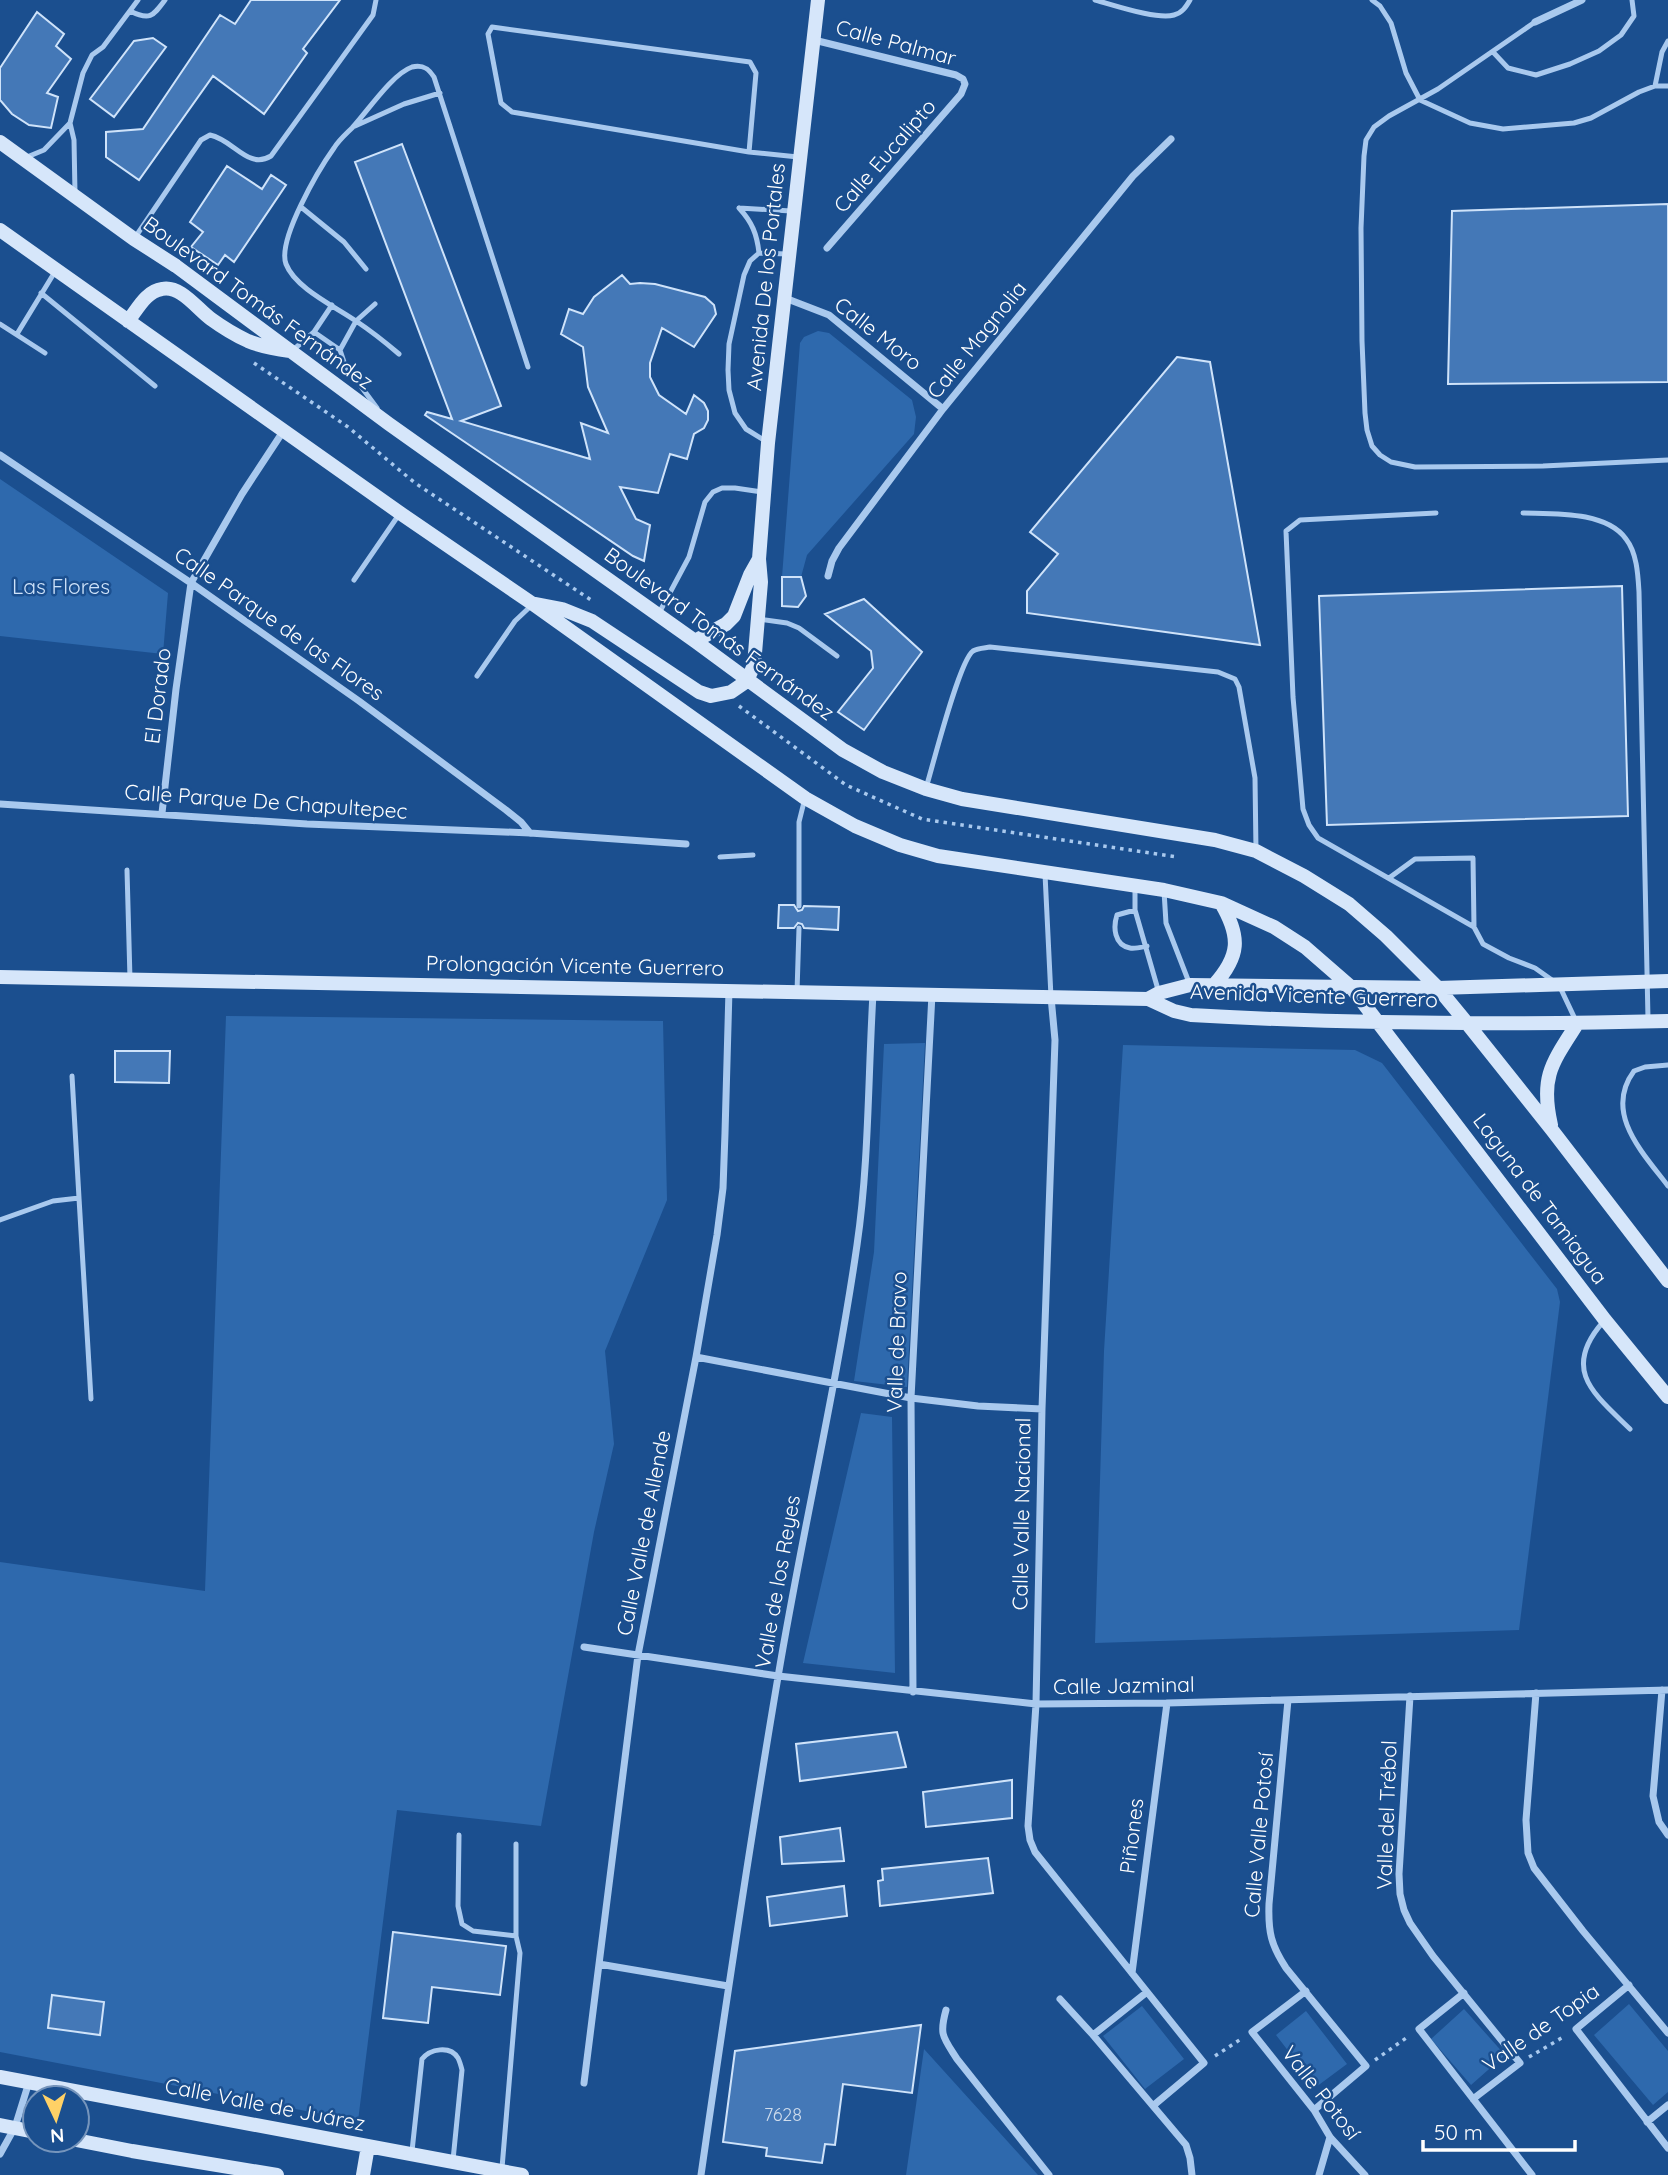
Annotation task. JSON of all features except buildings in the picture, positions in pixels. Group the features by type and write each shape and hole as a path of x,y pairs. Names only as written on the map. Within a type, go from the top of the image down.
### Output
{"main road":[{"name":"Avenida De los Portales","path":"747,681 754,665 759,619 759,559 768,443 818,0"},
{"name":"Boulevard Tomás Fernández","path":"0,142 134,239 176,266 389,424 695,641 843,750 883,772 926,789 962,799 1215,840 1256,851 1349,904 1386,936 1466,1022"},
{"path":"0,230 805,798 855,826 900,845 937,856 1164,890 1222,904 1274,927 1305,947 1351,987 1380,1024"},
{"path":"128,321 152,293 166,288 174,290 212,320 249,341 266,348 291,351"},
{"name":"Avenida De los Portales","path":"695,641 726,624 734,616 744,587 759,559"},
{"path":"533,604 562,609 592,621 699,692 711,696 721,695 747,681"},
{"path":"1214,985 1226,972 1236,947 1233,925 1222,904"},
{"name":"Prolongación Vicente Guerrero","path":"0,977 1051,997 1154,996"},
{"name":"Avenida Vicente Guerrero","path":"1154,996 1190,985 1437,988 1668,981"},
{"name":"Avenida Vicente Guerrero","path":"1154,996 1174,1011 1191,1015 1380,1024 1668,1021"},
{"path":"1466,1022 1668,1281"},
{"name":"Laguna de Tamiagua","path":"1380,1024 1605,1320 1668,1397"},
{"path":"1552,1130 1546,1105 1547,1083 1555,1057 1577,1024"},
{"name":"Calle Valle de Juárez","path":"0,2077 522,2175"},
{"path":"91,2143 277,2175"},
{"path":"363,2175 368,2146"}],"street":[{"path":"1535,22 1582,0"},
{"name":"Calle Palmar","path":"814,40 956,75 963,79 965,85"},
{"name":"Calle Eucalipto","path":"827,248 961,94 965,85"},
{"name":"Calle Magnolia","path":"828,576 839,548 943,409 1133,177 1171,139"},
{"name":"Calle Moro","path":"785,298 829,316 943,409"},
{"path":"191,583 242,494 284,430"},
{"name":"Calle Parque de las Flores","path":"0,455 191,583 359,701 506,810 530,833"},
{"name":"El Dorado","path":"162,813 191,583"},
{"name":"Calle Parque De Chapultepec","path":"0,804 686,844"},
{"name":"Calle Valle de Allende","path":"584,2082 638,1656 712,1274 723,1188 729,990"},
{"name":"Valle de los Reyes","path":"702,2175 728,1986 778,1676 857,1244 873,994"},
{"name":"Valle de Bravo","path":"913,1692 911,1398 932,994"},
{"name":"Calle Valle Nacional","path":"1051,997 1055,1040 1042,1409 1036,1704 1028,1826 1030,1840 1035,1852 1204,2063"},
{"path":"696,1357 911,1398 978,1406 1042,1409"},
{"name":"Calle Jazminal","path":"584,1647 778,1676 1036,1704 1665,1690"},
{"path":"1665,1690 1653,1796 1659,1822 1668,1835"},
{"path":"1536,1693 1526,1820 1528,1853 1543,1883 1668,2033"},
{"name":"Valle del Trébol","path":"1410,1696 1399,1874 1404,1910 1433,1956 1520,2063"},
{"name":"Calle Valle Potosí","path":"1287,1700 1268,1924 1275,1951 1366,2066"},
{"name":"Piñones","path":"1132,1973 1167,1703"},
{"path":"599,1964 728,1986"},
{"name":"Valle de Topia","path":"1576,2029 1629,1985"},
{"path":"1251,2032 1306,1991"},
{"path":"1093,2035 1147,1993"},
{"path":"1464,1993 1419,2029 1532,2175"},
{"path":"1060,1999 1186,2145 1192,2175"},
{"path":"946,2010 941,2028 957,2059 1049,2175"},
{"path":"1576,2029 1668,2148"},
{"name":"Valle Potosí","path":"1251,2032 1314,2110 1330,2137 1365,2175"},
{"path":"1154,2105 1204,2063"},
{"name":"Valle de Topia","path":"1473,2099 1520,2063"},
{"path":"1314,2110 1366,2066"},
{"path":"0,2154 7,2126 29,2082"},
{"path":"1647,2122 1668,2105"},
{"path":"1318,2175 1330,2137"}],"lane":[{"path":"75,196 70,123 83,73 92,55 103,47 138,0"},
{"path":"130,10 142,16 152,15 165,0"},
{"path":"134,239 201,140 210,135 219,137 254,161 263,161 271,156 373,15 376,0"},
{"path":"1095,0 1160,16 1175,15 1184,10 1190,0"},
{"path":"1373,0 1391,23 1406,73 1420,100 1470,122 1488,127 1536,128 1574,123 1591,118 1639,92 1655,86 1668,86"},
{"path":"1493,52 1508,68 1536,75 1570,64 1599,51 1621,36 1634,16 1632,0"},
{"path":"1535,22 1420,100 1389,116 1374,127 1366,139 1362,341 1367,430 1372,446 1380,456 1391,463 1415,467 1543,466 1668,460"},
{"path":"749,152 756,73 750,62 492,27 488,34 501,103 512,112 749,152 800,158"},
{"path":"1655,86 1662,52 1668,41"},
{"path":"399,354 295,278 286,265 283,251 286,238 301,207 335,146 382,93 410,68 420,66 429,69 440,93 528,367"},
{"path":"353,127 404,104 440,93"},
{"path":"22,158 44,149 70,123"},
{"path":"301,207 344,243 366,269"},
{"path":"759,253 750,220 739,208 794,212"},
{"path":"768,443 746,429 735,413 729,390 729,344 744,275 750,261 759,253 790,254"},
{"path":"17,334 56,270"},
{"path":"41,293 155,386"},
{"path":"340,350 356,321 376,303"},
{"path":"291,351 314,332 332,305"},
{"path":"0,324 44,353"},
{"path":"314,332 340,350 349,371 389,424"},
{"path":"658,615 689,556 705,502 713,492 722,488 735,488 765,492"},
{"path":"354,580 400,513"},
{"path":"1436,513 1300,520 1286,531 1293,697 1303,809 1318,838 1474,927"},
{"path":"1523,513 1598,520 1613,527 1626,539 1634,557 1639,592 1648,1022"},
{"path":"477,676 515,621 533,604"},
{"path":"759,619 787,623 799,628 836,656"},
{"path":"926,789 958,682 968,657 974,651 990,647 1218,672 1235,679 1239,687 1255,778 1256,851"},
{"path":"799,906 799,822 805,798"},
{"path":"720,857 753,855"},
{"path":"1389,878 1415,859 1473,859 1474,927 1483,944 1535,968 1559,985 1577,1024"},
{"path":"127,870 130,979"},
{"path":"1045,874 1051,997"},
{"path":"1135,886 1135,911 1147,946 1154,996"},
{"path":"1164,890 1166,923 1190,985"},
{"path":"1135,911 1117,915 1114,925 1116,936 1122,944 1131,948 1147,946"},
{"path":"797,992 799,928"},
{"path":"1668,1065 1634,1071 1624,1093 1622,1108 1634,1141 1668,1186"},
{"path":"72,1076 91,1399"},
{"path":"0,1220 53,1201 79,1198"},
{"path":"1605,1320 1586,1347 1583,1371 1590,1388 1630,1429"},
{"path":"459,1835 458,1906 462,1924 472,1931 516,1936"},
{"path":"501,2171 520,1970 516,1936 516,1844"},
{"path":"412,2154 422,2059 427,2053 436,2050 450,2051 458,2058 462,2070 453,2161"}],"path":[{"path":"1366,2066 1419,2029"},
{"name":"Valle de Topia","path":"1520,2063 1576,2029"},
{"path":"1204,2063 1251,2032"}],"green space":[{"path":"818,331 829,333 912,400 916,417 914,434 807,555 801,577 782,577 800,343 804,337"},
{"name":"Las Flores","path":"0,479 168,593 163,654 0,636"},
{"path":"226,1016 663,1021 667,1200 605,1351 614,1444 594,1532 541,1826 397,1810 358,2121 0,2052 0,1562 205,1591"},
{"path":"925,1043 907,1387 854,1381 874,1252 884,1044"},
{"path":"1123,1045 1355,1050 1382,1063 1557,1289 1560,1302 1519,1630 1095,1643 1104,1351"},
{"path":"861,1413 892,1417 895,1673 803,1663"},
{"path":"1629,2004 1668,2051 1668,2092 1653,2105 1594,2035"},
{"path":"1142,2006 1184,2059 1145,2089 1103,2036"},
{"path":"1464,2009 1505,2055 1471,2085 1431,2039"},
{"path":"1306,2011 1347,2064 1316,2087 1276,2035"},
{"path":"924,2049 1038,2175 906,2175"}]}
